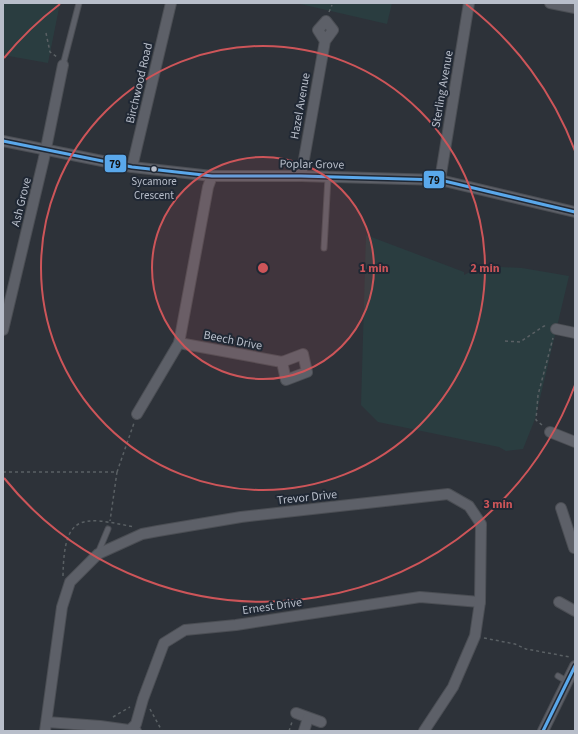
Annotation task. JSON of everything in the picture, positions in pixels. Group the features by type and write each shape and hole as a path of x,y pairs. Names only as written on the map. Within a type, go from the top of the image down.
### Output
{"street":[{"name":"Sterling Avenue","path":"440,180 469,3"},
{"path":"550,3 575,8"},
{"name":"Birchwood Road","path":"132,167 173,4"},
{"name":"Hazel Avenue","path":"301,176 325,41"},
{"path":"46,150 64,63"},
{"name":"Poplar Grove","path":"3,141 132,167 212,176 301,176 440,180 575,212"},
{"name":"Ash Grove","path":"3,330 46,150"},
{"path":"137,414 179,343 208,187 212,176"},
{"path":"556,329 575,333"},
{"name":"Beech Drive","path":"179,343 282,362"},
{"path":"550,432 575,442"},
{"name":"Trevor Drive","path":"46,727 62,607 70,582 98,554 142,534 158,531 241,517 448,494 469,506 482,524 480,602 475,636 453,687 424,731"},
{"path":"561,508 570,521 574,548"},
{"name":"Ernest Drive","path":"133,730 164,643 186,630 236,625 420,597 480,602"},
{"path":"558,602 575,611"},
{"path":"543,731 575,666"},
{"path":"296,713 321,722"},
{"path":"304,731 308,718"},
{"path":"46,727 100,726 133,730"}],"lane":[{"path":"64,63 79,3"},
{"path":"324,248 328,177"},
{"path":"98,554 108,529"},
{"path":"558,676 568,682"}],"path":[{"path":"46,33 50,52 64,63"},
{"path":"506,341 520,342 544,326 556,329 538,395 536,414 536,420 550,432"},
{"path":"108,529 117,472 137,414"},
{"path":"3,472 117,472"},
{"path":"62,580 66,541 71,528 86,520 110,522 137,527"},
{"path":"475,636 515,644 526,649 575,658"},
{"path":"100,726 143,699 162,731"}],"shaded area":[{"path":"3,3 60,3 48,63 3,55"},
{"path":"296,3 392,3 387,24"},
{"path":"366,235 464,272 464,275 482,266 522,268 569,276 535,419 523,449 506,451 499,447 378,422 361,405"}],"transit line":[{"name":"79","path":"3,141 132,167 212,176 301,176 440,180 575,212"},
{"name":"79","path":"543,731 575,666"}],"place":[{"name":"Sycamore Crescent","path":"154,169"}]}
